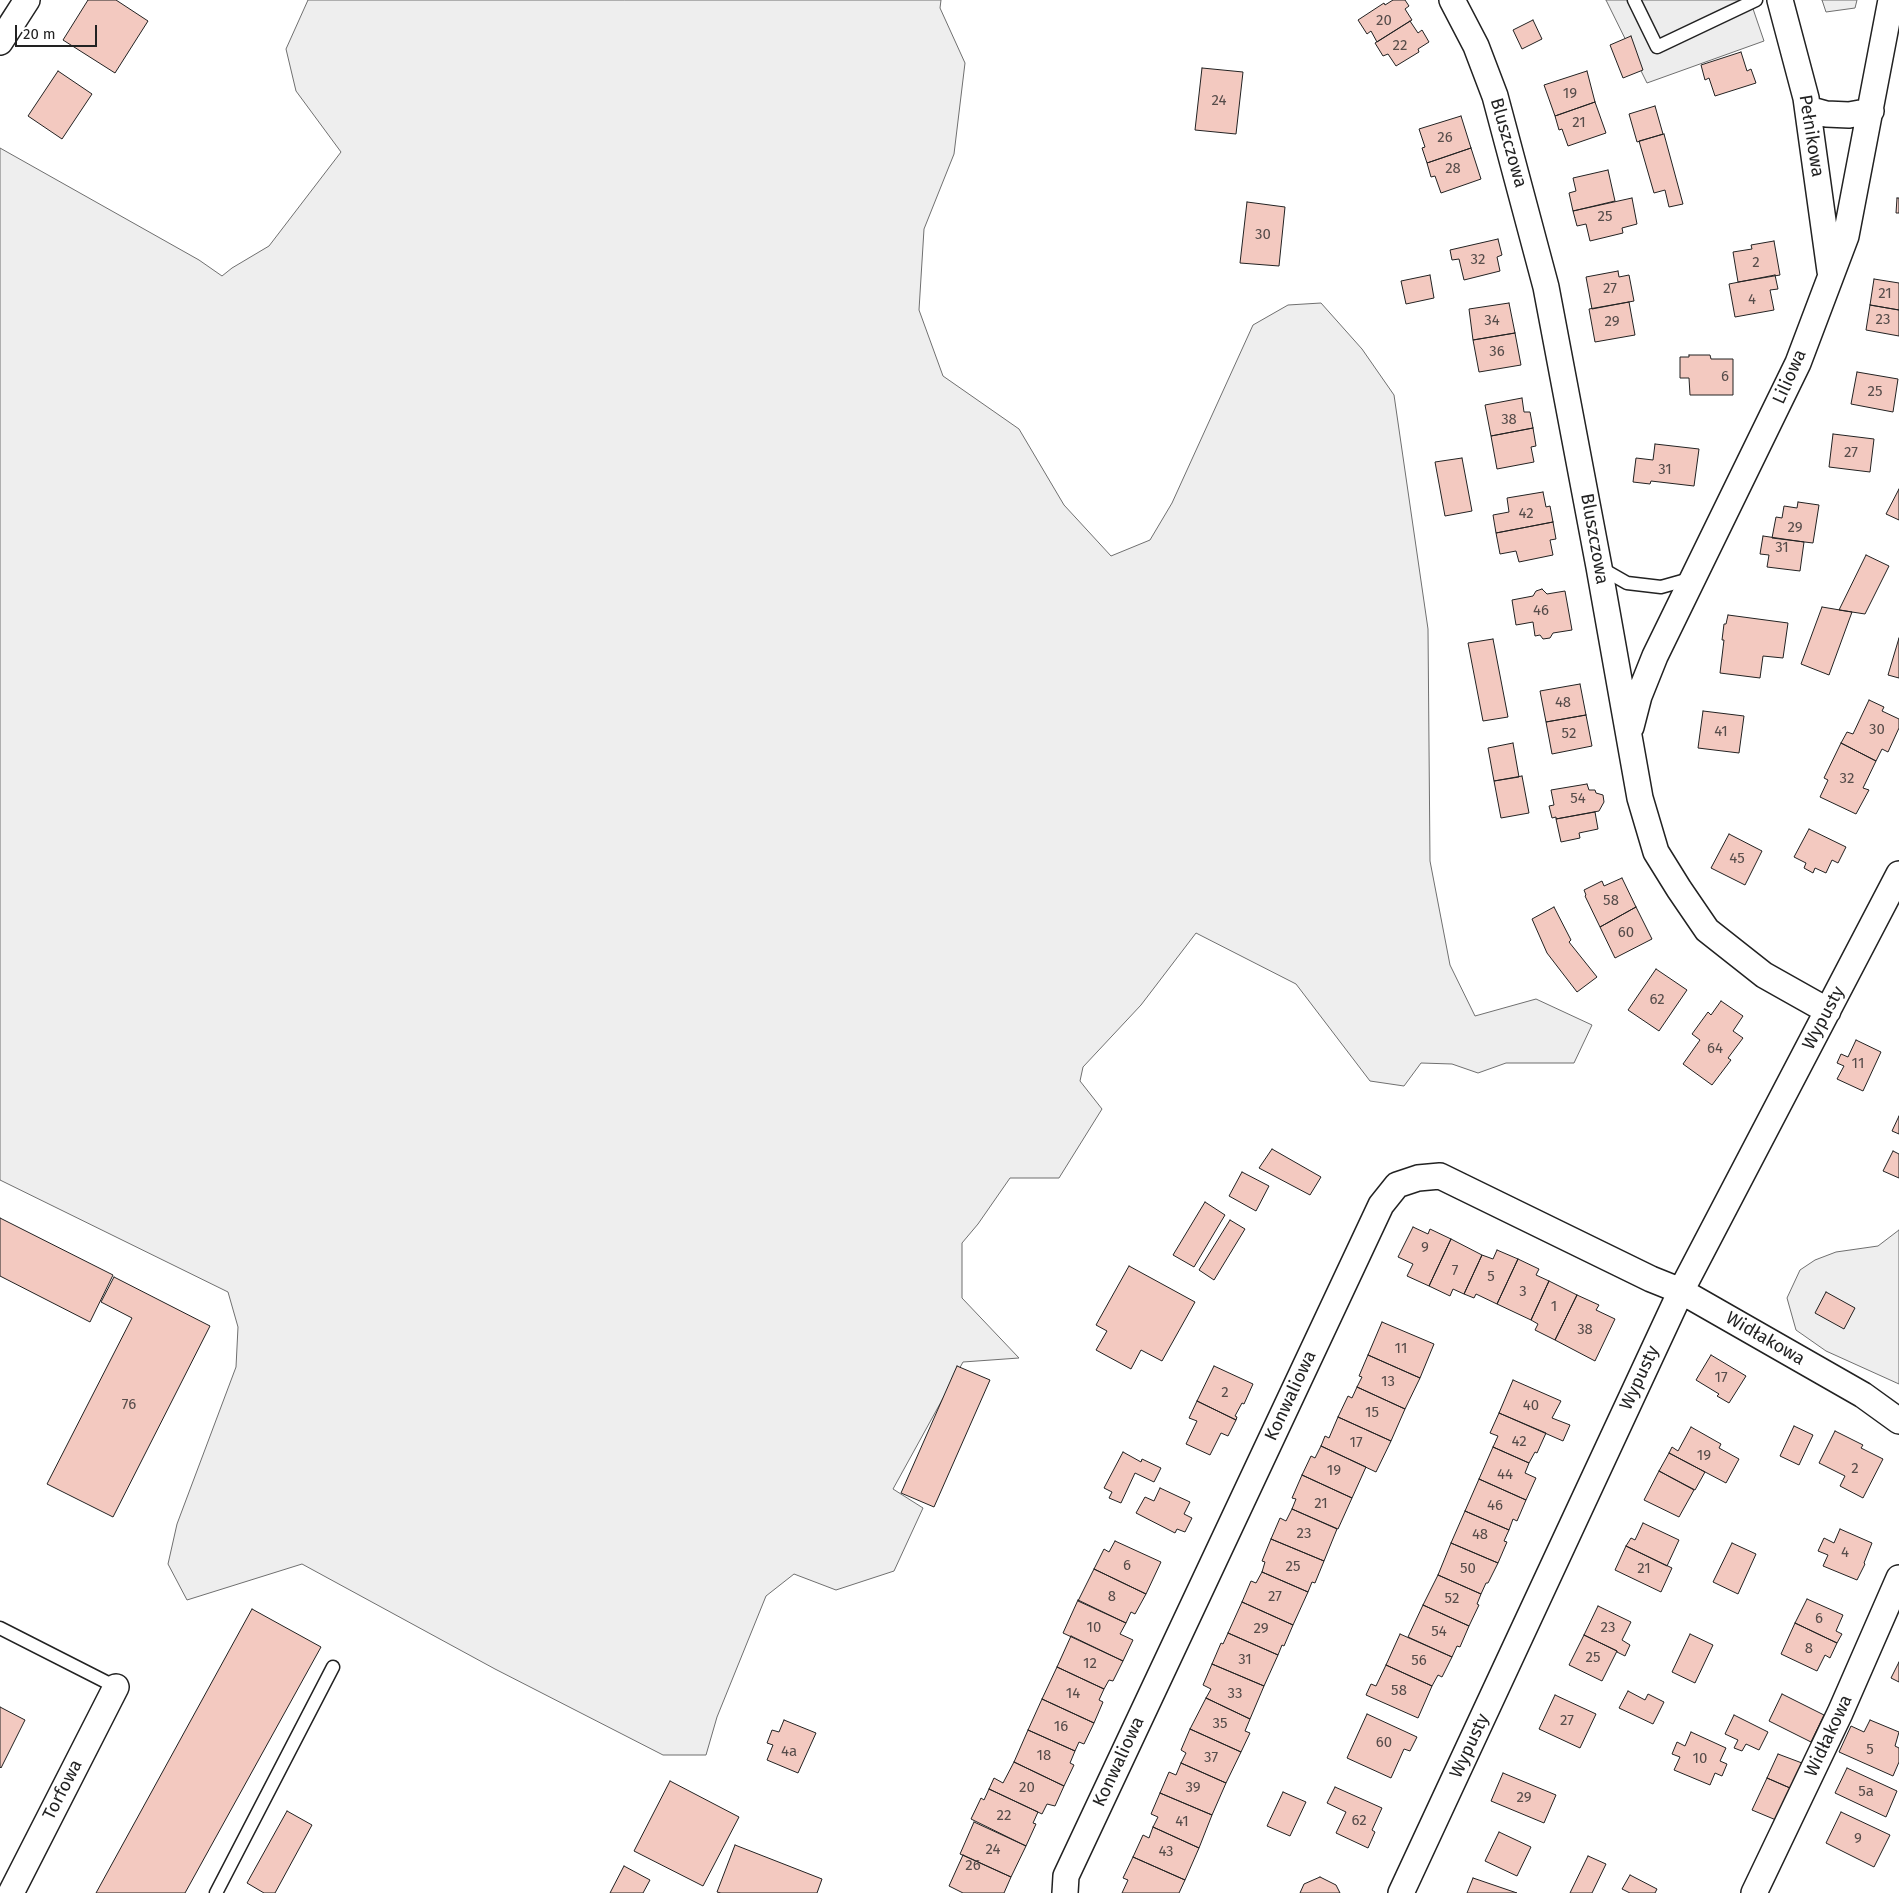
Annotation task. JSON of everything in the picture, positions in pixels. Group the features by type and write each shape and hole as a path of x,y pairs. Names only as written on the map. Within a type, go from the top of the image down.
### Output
{"street":[{"path":"0,42 27,0"},
{"name":"Bluszczowa","path":"1452,0 1476,46 1495,96 1546,287 1599,566 1640,798 1656,852 1678,889 1707,930 1764,975 1828,1011"},
{"name":"Pełnikowa","path":"1780,0 1806,98 1831,274"},
{"name":"Liliowa","path":"1629,735 1639,696 1652,664 1798,363 1846,236 1891,0"},
{"path":"1808,110 1849,116 1870,111"},
{"name":"Wypusty","path":"1401,1893 1681,1291 1899,874"},
{"name":"Konwaliowa","path":"1065,1893 1066,1876 1376,1214 1397,1185 1418,1178 1440,1176 1651,1279 1681,1291"},
{"name":"Widłakowa","path":"1681,1291 1863,1396 1899,1422"},
{"name":"Widłakowa","path":"1754,1893 1840,1713 1899,1578"},
{"name":"Torfowa","path":"10,1893 116,1687"}],"lane":[{"path":"1634,0 1657,46 1756,0"},
{"path":"1599,566 1627,583 1661,587 1695,578"},
{"path":"0,1628 116,1687"},
{"path":"216,1893 333,1667"}],"shaded area":[{"path":"308,0 941,0 940,8 965,63 954,154 924,229 919,310 943,376 1019,429 1064,505 1111,556 1150,540 1172,503 1253,325 1288,305 1321,303 1362,349 1394,395 1428,629 1430,861 1450,965 1475,1016 1536,999 1592,1025 1574,1063 1506,1063 1478,1073 1452,1064 1421,1063 1404,1086 1370,1081 1296,984 1196,933 1141,1005 1083,1067 1080,1081 1102,1109 1059,1178 1010,1178 978,1224 962,1243 962,1298 1019,1358 963,1362 893,1489 923,1508 894,1571 836,1590 794,1574 766,1596 717,1717 706,1755 663,1755 495,1669 302,1564 187,1600 168,1564 177,1524 236,1367 238,1327 228,1292 0,1180 0,148 199,260 222,276 269,246 341,152 296,91 286,49"},
{"path":"1606,0 1750,0 1764,41 1647,83"},
{"path":"1822,0 1857,0 1855,8 1826,12"},
{"path":"1899,1230 1899,1384 1826,1351 1796,1330 1787,1298 1800,1270 1815,1260 1836,1252 1878,1246"}],"building":[{"path":"88,0 116,0 148,21 115,73 63,40"},
{"path":"1393,0 1405,0 1409,6 1405,9 1412,20 1377,42 1371,31 1367,34 1358,20 1384,3 1385,5"},
{"path":"1533,20 1542,39 1522,49 1513,30"},
{"path":"1410,21 1418,33 1422,30 1429,42 1418,49 1419,52 1396,66 1388,54 1383,56 1375,43"},
{"path":"1631,36 1643,70 1623,78 1610,45"},
{"path":"1741,52 1747,71 1751,69 1756,83 1715,96 1709,78 1705,80 1701,65"},
{"path":"1202,68 1243,72 1236,134 1195,130"},
{"path":"58,71 92,94 62,139 28,116"},
{"path":"1587,71 1595,102 1555,116 1544,85"},
{"path":"1595,102 1606,133 1568,146 1562,129 1559,130 1555,116"},
{"path":"1655,106 1663,134 1637,142 1629,114"},
{"path":"1461,116 1471,148 1427,163 1422,148 1425,147 1419,129"},
{"path":"1664,134 1683,204 1669,207 1665,190 1654,193 1639,141"},
{"path":"1471,148 1481,179 1441,193 1435,176 1431,177 1427,163"},
{"path":"1608,170 1615,201 1573,211 1569,193 1576,191 1573,178"},
{"path":"1632,198 1637,224 1622,228 1623,233 1590,241 1586,224 1577,226 1573,211"},
{"path":"1897,198 1899,198 1899,213 1896,213"},
{"path":"1247,202 1285,207 1279,266 1240,263"},
{"path":"1498,239 1502,255 1497,257 1500,271 1464,280 1459,259 1452,260 1450,250"},
{"path":"1774,241 1780,275 1738,282 1733,252 1752,249 1751,245"},
{"path":"1618,271 1619,277 1629,275 1634,301 1592,309 1586,277"},
{"path":"1430,275 1434,298 1406,304 1401,281"},
{"path":"1775,275 1778,289 1770,290 1774,310 1735,317 1729,284"},
{"path":"1874,279 1899,283 1899,310 1870,305"},
{"path":"1629,302 1635,335 1595,342 1589,309"},
{"path":"1509,303 1515,333 1473,340 1469,309"},
{"path":"1870,305 1899,310 1899,336 1866,330"},
{"path":"1515,333 1521,365 1479,372 1473,340"},
{"path":"1689,355 1710,355 1711,359 1733,359 1733,395 1690,395 1689,378 1680,378 1680,357 1689,357"},
{"path":"1857,372 1898,379 1893,412 1851,404"},
{"path":"1522,398 1524,412 1530,412 1533,428 1491,436 1485,405"},
{"path":"1533,428 1536,446 1531,447 1534,462 1497,469 1491,436"},
{"path":"1833,434 1874,439 1870,472 1829,467"},
{"path":"1655,444 1699,449 1694,486 1651,481 1650,484 1633,482 1636,458 1653,460"},
{"path":"1462,458 1472,511 1445,516 1435,462"},
{"path":"1899,489 1899,520 1886,514"},
{"path":"1543,492 1546,507 1550,506 1553,522 1496,533 1493,515 1509,512 1507,498"},
{"path":"1798,502 1819,505 1813,543 1772,538 1776,517 1782,518 1784,506 1797,508"},
{"path":"1553,522 1556,539 1550,540 1553,555 1519,562 1516,551 1500,554 1496,533"},
{"path":"1763,536 1804,542 1800,571 1767,567 1769,555 1760,554"},
{"path":"1866,555 1889,566 1865,614 1839,610"},
{"path":"1542,589 1547,594 1565,591 1572,630 1553,633 1550,638 1543,639 1540,635 1535,636 1533,622 1516,625 1512,600 1533,596 1536,591"},
{"path":"1822,607 1852,612 1829,675 1801,664"},
{"path":"1728,615 1788,623 1783,658 1763,656 1760,678 1720,673 1724,624 1726,624"},
{"path":"1899,638 1899,678 1888,675"},
{"path":"1493,639 1508,717 1483,721 1468,643"},
{"path":"1580,684 1586,715 1546,722 1540,691"},
{"path":"1869,700 1884,707 1882,711 1899,719 1899,728 1888,752 1882,749 1876,761 1841,743 1847,732 1853,734"},
{"path":"1703,711 1744,716 1739,753 1698,748"},
{"path":"1586,715 1592,746 1552,754 1546,722"},
{"path":"1513,743 1519,777 1494,781 1488,748"},
{"path":"1841,743 1876,761 1863,788 1869,790 1856,814 1820,797 1828,780 1824,778"},
{"path":"1522,776 1529,813 1501,818 1494,781"},
{"path":"1587,784 1589,790 1595,790 1596,793 1603,795 1604,802 1599,811 1556,819 1556,817 1552,818 1549,806 1554,805 1551,790"},
{"path":"1595,812 1598,829 1579,833 1580,838 1561,842 1556,819"},
{"path":"1809,829 1846,847 1838,863 1832,860 1826,873 1815,868 1813,873 1804,868 1806,863 1794,857"},
{"path":"1729,834 1762,851 1745,885 1711,868"},
{"path":"1622,878 1636,907 1600,927 1584,890 1602,881 1604,886"},
{"path":"1554,907 1571,940 1569,942 1597,977 1577,992 1547,953 1532,919"},
{"path":"1636,907 1652,939 1615,958 1600,927"},
{"path":"1656,969 1687,990 1659,1031 1628,1010"},
{"path":"1721,1001 1743,1016 1733,1031 1743,1038 1728,1058 1731,1060 1712,1085 1683,1064 1700,1040 1692,1034 1708,1012 1711,1015"},
{"path":"1856,1040 1881,1052 1863,1091 1837,1079 1844,1066 1837,1063 1841,1054 1848,1057"},
{"path":"1899,1116 1899,1134 1892,1131"},
{"path":"1272,1149 1321,1177 1310,1195 1259,1168"},
{"path":"1893,1151 1899,1154 1899,1178 1883,1171"},
{"path":"1242,1172 1269,1186 1256,1211 1229,1196"},
{"path":"1205,1202 1225,1215 1194,1267 1173,1255"},
{"path":"0,1218 113,1275 90,1322 0,1276"},
{"path":"1230,1220 1245,1229 1214,1280 1199,1270"},
{"path":"1413,1227 1428,1234 1430,1229 1451,1239 1429,1286 1407,1276 1413,1264 1398,1257"},
{"path":"1451,1239 1482,1255 1464,1294 1453,1289 1450,1296 1429,1286"},
{"path":"1497,1250 1518,1259 1497,1304 1476,1294 1474,1298 1464,1294 1482,1255 1493,1259"},
{"path":"1518,1259 1539,1269 1536,1275 1549,1281 1531,1320 1497,1304"},
{"path":"1129,1266 1195,1302 1162,1361 1141,1350 1131,1369 1096,1350 1107,1331 1096,1325"},
{"path":"114,1277 210,1326 113,1517 47,1484 132,1318 101,1302"},
{"path":"1549,1281 1577,1295 1555,1340 1535,1330 1538,1324 1531,1320"},
{"path":"1826,1292 1855,1308 1844,1329 1815,1313"},
{"path":"1577,1295 1599,1305 1596,1310 1615,1319 1595,1361 1555,1340"},
{"path":"1382,1322 1434,1344 1420,1378 1368,1355"},
{"path":"1368,1355 1420,1378 1405,1409 1357,1387 1362,1377 1359,1376"},
{"path":"1711,1355 1746,1376 1729,1403 1717,1396 1719,1394 1696,1380"},
{"path":"957,1366 990,1380 934,1507 901,1493"},
{"path":"1214,1366 1253,1384 1244,1404 1242,1403 1235,1416 1237,1417 1236,1420 1197,1401"},
{"path":"1513,1380 1561,1401 1552,1418 1570,1425 1563,1441 1499,1413"},
{"path":"1357,1387 1405,1409 1391,1441 1338,1417 1348,1396 1352,1398"},
{"path":"1197,1401 1236,1420 1228,1436 1221,1433 1210,1455 1186,1444 1197,1421 1189,1418"},
{"path":"1499,1413 1546,1433 1537,1453 1535,1452 1529,1463 1493,1447 1498,1436 1490,1433"},
{"path":"1338,1417 1391,1441 1376,1472 1321,1446 1325,1436 1329,1438"},
{"path":"1794,1426 1813,1435 1799,1465 1780,1456"},
{"path":"1691,1427 1721,1444 1719,1448 1739,1459 1726,1483 1669,1453 1672,1447 1678,1451"},
{"path":"1835,1431 1863,1445 1861,1448 1883,1459 1863,1498 1840,1486 1845,1476 1819,1463"},
{"path":"1321,1446 1366,1467 1352,1498 1302,1475 1311,1456 1315,1458"},
{"path":"1493,1447 1529,1463 1525,1473 1536,1478 1526,1500 1479,1479"},
{"path":"1123,1452 1141,1462 1142,1459 1161,1468 1154,1482 1135,1473 1121,1503 1109,1498 1112,1492 1104,1488"},
{"path":"1669,1453 1705,1472 1695,1490 1659,1471"},
{"path":"1659,1471 1694,1490 1679,1517 1644,1500"},
{"path":"1302,1475 1352,1498 1338,1529 1292,1509 1296,1499 1292,1498"},
{"path":"1479,1479 1526,1500 1517,1521 1513,1519 1509,1530 1465,1511"},
{"path":"1160,1488 1190,1502 1184,1514 1192,1518 1185,1532 1177,1529 1175,1533 1136,1513 1145,1497 1154,1501"},
{"path":"1292,1509 1337,1529 1324,1561 1271,1539 1280,1518 1286,1521"},
{"path":"1465,1511 1509,1530 1504,1541 1507,1542 1498,1563 1451,1543"},
{"path":"1643,1523 1679,1540 1667,1566 1626,1546 1631,1538 1635,1540"},
{"path":"1840,1529 1872,1543 1857,1580 1823,1566 1828,1555 1818,1551 1824,1538 1834,1543"},
{"path":"1271,1539 1324,1561 1315,1583 1312,1582 1308,1592 1262,1572 1265,1562 1262,1561"},
{"path":"1115,1541 1161,1562 1146,1594 1094,1569 1104,1549 1109,1552"},
{"path":"1451,1543 1498,1563 1481,1594 1438,1575"},
{"path":"1732,1543 1756,1554 1738,1594 1713,1582"},
{"path":"1626,1546 1672,1568 1661,1592 1615,1570"},
{"path":"1094,1569 1146,1594 1135,1614 1131,1612 1126,1623 1078,1601"},
{"path":"1262,1572 1308,1592 1293,1625 1242,1602 1251,1581 1256,1583"},
{"path":"1438,1575 1481,1594 1477,1604 1479,1605 1469,1626 1423,1605"},
{"path":"1807,1599 1843,1615 1836,1631 1842,1634 1837,1643 1795,1623"},
{"path":"1078,1600 1126,1623 1120,1634 1133,1640 1123,1661 1063,1633"},
{"path":"1242,1602 1293,1625 1278,1655 1228,1633"},
{"path":"1423,1605 1469,1626 1460,1647 1457,1646 1452,1657 1408,1637"},
{"path":"1598,1606 1631,1622 1622,1640 1630,1645 1625,1656 1584,1635"},
{"path":"252,1609 321,1647 185,1893 96,1893"},
{"path":"1795,1623 1837,1643 1830,1658 1825,1655 1817,1671 1781,1654"},
{"path":"1228,1633 1278,1655 1264,1686 1212,1664 1221,1643 1223,1644"},
{"path":"1400,1634 1452,1657 1442,1677 1438,1675 1432,1686 1386,1665"},
{"path":"1690,1634 1713,1645 1695,1683 1672,1672"},
{"path":"1584,1635 1617,1651 1602,1681 1569,1665"},
{"path":"1071,1636 1123,1661 1113,1681 1109,1680 1104,1689 1057,1667"},
{"path":"1899,1662 1899,1682 1891,1678"},
{"path":"1212,1664 1264,1686 1250,1719 1206,1698 1211,1689 1203,1685"},
{"path":"1386,1665 1432,1686 1418,1718 1366,1695 1371,1684 1376,1686"},
{"path":"1057,1667 1104,1689 1099,1700 1103,1702 1094,1723 1042,1699"},
{"path":"1628,1691 1645,1700 1648,1694 1664,1702 1653,1724 1619,1708"},
{"path":"1782,1694 1824,1715 1811,1742 1769,1721"},
{"path":"1555,1695 1596,1714 1580,1748 1539,1729"},
{"path":"1206,1698 1250,1719 1245,1731 1250,1733 1241,1752 1190,1729"},
{"path":"1042,1699 1094,1723 1084,1744 1079,1742 1075,1751 1028,1730"},
{"path":"0,1707 25,1720 1,1768 0,1767"},
{"path":"1367,1714 1417,1737 1410,1751 1404,1749 1391,1778 1347,1758"},
{"path":"1734,1715 1768,1732 1759,1750 1746,1744 1742,1751 1734,1748 1738,1740 1725,1734"},
{"path":"784,1720 816,1733 798,1773 767,1760 773,1745 767,1743 772,1730 779,1732"},
{"path":"1870,1720 1899,1732 1895,1746 1899,1748 1899,1762 1893,1776 1839,1752 1851,1726 1864,1732"},
{"path":"1190,1729 1241,1752 1226,1783 1181,1763 1186,1753 1181,1750"},
{"path":"1028,1730 1075,1751 1070,1763 1074,1765 1064,1786 1014,1762"},
{"path":"1691,1732 1726,1748 1720,1761 1727,1764 1722,1776 1715,1773 1710,1785 1674,1770 1680,1757 1672,1754 1677,1742 1685,1746"},
{"path":"1778,1754 1802,1763 1790,1788 1767,1778"},
{"path":"1014,1762 1064,1786 1055,1806 1047,1804 1042,1814 989,1789 994,1778 1003,1783"},
{"path":"1181,1763 1226,1783 1212,1815 1160,1793 1169,1772 1176,1775"},
{"path":"1847,1768 1897,1791 1886,1817 1835,1793"},
{"path":"1503,1773 1556,1795 1544,1823 1491,1801"},
{"path":"1767,1778 1790,1788 1776,1820 1752,1810"},
{"path":"670,1781 739,1817 703,1886 634,1851"},
{"path":"1335,1787 1382,1808 1372,1830 1375,1832 1368,1848 1336,1833 1346,1812 1327,1803"},
{"path":"989,1789 1038,1812 1033,1823 1036,1824 1026,1846 971,1819 981,1798 984,1800"},
{"path":"1283,1792 1306,1802 1290,1836 1267,1826"},
{"path":"1160,1793 1212,1815 1199,1848 1153,1827 1158,1817 1151,1814"},
{"path":"287,1811 312,1825 275,1893 264,1893 247,1883"},
{"path":"1841,1812 1890,1835 1874,1867 1826,1843"},
{"path":"974,1822 1026,1846 1011,1877 960,1854"},
{"path":"1153,1827 1199,1848 1185,1880 1133,1857 1143,1835 1149,1838"},
{"path":"1499,1832 1531,1847 1517,1876 1485,1861"},
{"path":"735,1845 822,1879 817,1893 717,1892"},
{"path":"963,1855 1011,1877 1004,1893 963,1893 949,1886"},
{"path":"1588,1856 1606,1864 1592,1893 1570,1893"},
{"path":"1133,1857 1185,1880 1179,1893 1122,1893 1128,1880 1123,1878"},
{"path":"624,1866 650,1880 643,1893 610,1893"},
{"path":"1630,1875 1657,1889 1655,1893 1630,1893 1622,1889"},
{"path":"1320,1877 1336,1885 1340,1893 1300,1893 1304,1884"},
{"path":"1473,1878 1517,1893 1467,1893"}]}
